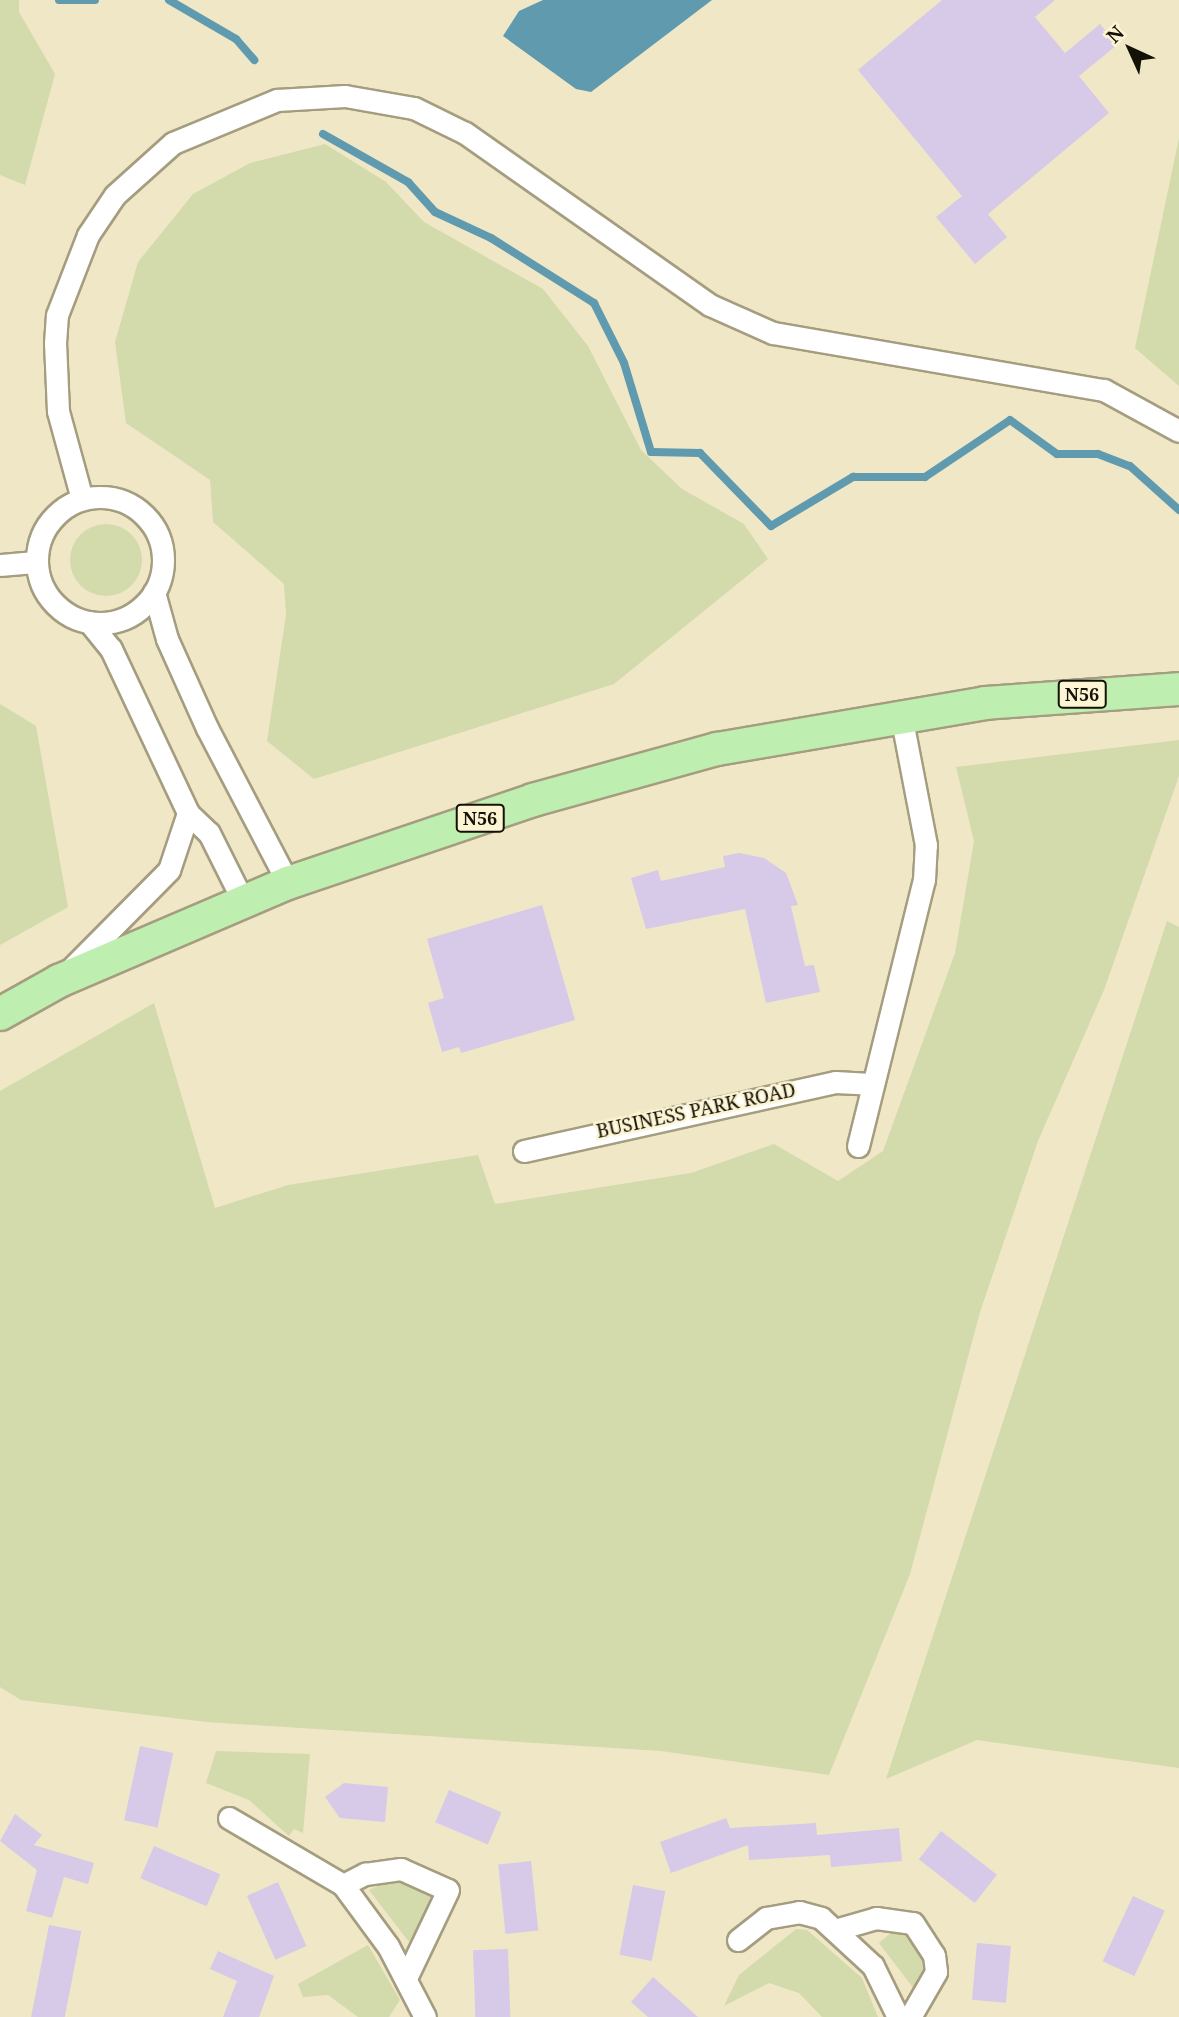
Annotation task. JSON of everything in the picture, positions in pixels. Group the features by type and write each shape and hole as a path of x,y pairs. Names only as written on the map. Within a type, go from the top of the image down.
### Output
{"main road":[{"name":"N56","path":"0,1013 59,981 288,883 533,800 717,749 901,715 1179,689"}],"street":[{"path":"82,499 58,411 54,342 57,315 88,235 115,195 173,143 214,121 290,100 345,96 414,108 466,133 710,305 773,333 1104,390 1179,431"},
{"path":"243,901 209,834 188,813 111,649 89,622 52,601 36,562 48,523 82,499 123,500 145,516 163,552 154,592 167,639 206,729 288,883"},
{"path":"0,565 36,562"},
{"path":"89,622 126,617 154,592"},
{"path":"858,1146 871,1084 924,880 926,845 901,715"},
{"path":"59,981 169,870 188,813"},
{"name":"BUSINESS PARK ROAD","path":"524,1151 753,1098 835,1082 871,1084"},
{"path":"229,1818 343,1885 406,1978 425,2017"},
{"path":"343,1885 365,1874 401,1869 447,1890 406,1978"},
{"path":"738,1940 766,1918 799,1912 838,1929 873,1966 898,2017"},
{"path":"838,1929 876,1918 913,1923 934,1955 936,1972 910,2017"}],"green space":[{"path":"0,0 19,0 19,12 55,74 25,185 0,175"},
{"path":"1179,138 1179,386 1135,348"},
{"path":"325,144 386,182 424,222 543,289 588,346 641,450 682,489 744,524 768,559 614,684 314,779 267,741 286,615 284,584 213,522 210,480 126,423 115,342 138,262 193,194 250,163"},
{"path":"106,524 120,527 132,534 139,546 142,560 139,574 132,586 120,593 106,596 92,593 80,586 73,574 70,560 73,546 80,534 92,527"},
{"path":"0,704 36,726 68,907 0,945"},
{"path":"1179,740 1179,776 1104,990 1038,1141 980,1312 910,1574 829,1775 661,1751 207,1722 21,1700 0,1687 0,1091 154,1003 215,1208 288,1185 478,1155 495,1204 691,1173 774,1144 838,1181 883,1151 955,953 974,841 956,767"},
{"path":"1167,921 1179,927 1179,1768 977,1740 886,1779"},
{"path":"216,1751 310,1754 303,1833 294,1829 289,1836 249,1800 206,1783"},
{"path":"384,1883 411,1883 436,1894 409,1942 369,1890"},
{"path":"898,1927 912,1933 923,1959 926,1974 914,1989 879,1943"},
{"path":"796,1929 807,1930 862,1978 878,2017 822,2017 799,1993 769,1983 724,2006 739,1975"},
{"path":"368,1945 400,2000 389,2017 358,2017 328,1995 303,1997 298,1984"}],"water":[{"path":"543,0 712,0 591,92 576,89 503,36 519,11"}],"building":[{"path":"942,0 1055,0 1035,17 1065,53 1100,24 1117,45 1079,76 1109,113 988,214 1007,237 975,264 936,217 962,196 858,70"},
{"path":"739,853 764,858 786,873 798,905 791,906 805,966 814,965 820,992 766,1003 745,909 646,929 631,878 658,870 661,881 725,867 723,856"},
{"path":"542,905 575,1020 461,1053 459,1047 442,1052 428,1003 444,998 427,939"},
{"path":"140,1746 173,1753 157,1827 124,1820"},
{"path":"344,1783 388,1787 385,1822 340,1818 325,1797"},
{"path":"449,1790 501,1812 488,1844 435,1822"},
{"path":"15,1814 42,1835 34,1845 94,1863 88,1884 64,1877 52,1918 26,1911 37,1870 0,1841"},
{"path":"726,1818 730,1828 816,1823 817,1835 899,1828 902,1861 831,1867 830,1855 749,1860 748,1845 671,1873 660,1842"},
{"path":"941,1831 997,1875 975,1903 919,1859"},
{"path":"154,1846 220,1874 207,1906 140,1878"},
{"path":"531,1861 538,1931 505,1934 498,1864"},
{"path":"278,1882 306,1946 275,1960 247,1896"},
{"path":"633,1885 665,1891 652,1961 619,1955"},
{"path":"1133,1896 1165,1911 1134,1976 1103,1961"},
{"path":"49,1925 81,1931 65,2017 31,2017"},
{"path":"977,1943 1011,1946 1006,2003 972,2000"},
{"path":"508,1949 510,2017 475,2017 473,1950"},
{"path":"218,1951 274,1976 259,2017 223,2017 237,1981 210,1969"},
{"path":"653,1977 698,2017 648,2017 631,2002"}],"waterway":[{"path":"59,0 95,0"},
{"path":"169,0 236,39 254,60"},
{"path":"323,134 408,182 435,212 491,238 594,303 624,363 651,452 700,453 771,526 853,477 925,477 1010,420 1057,454 1098,454 1130,466 1179,510"}]}
